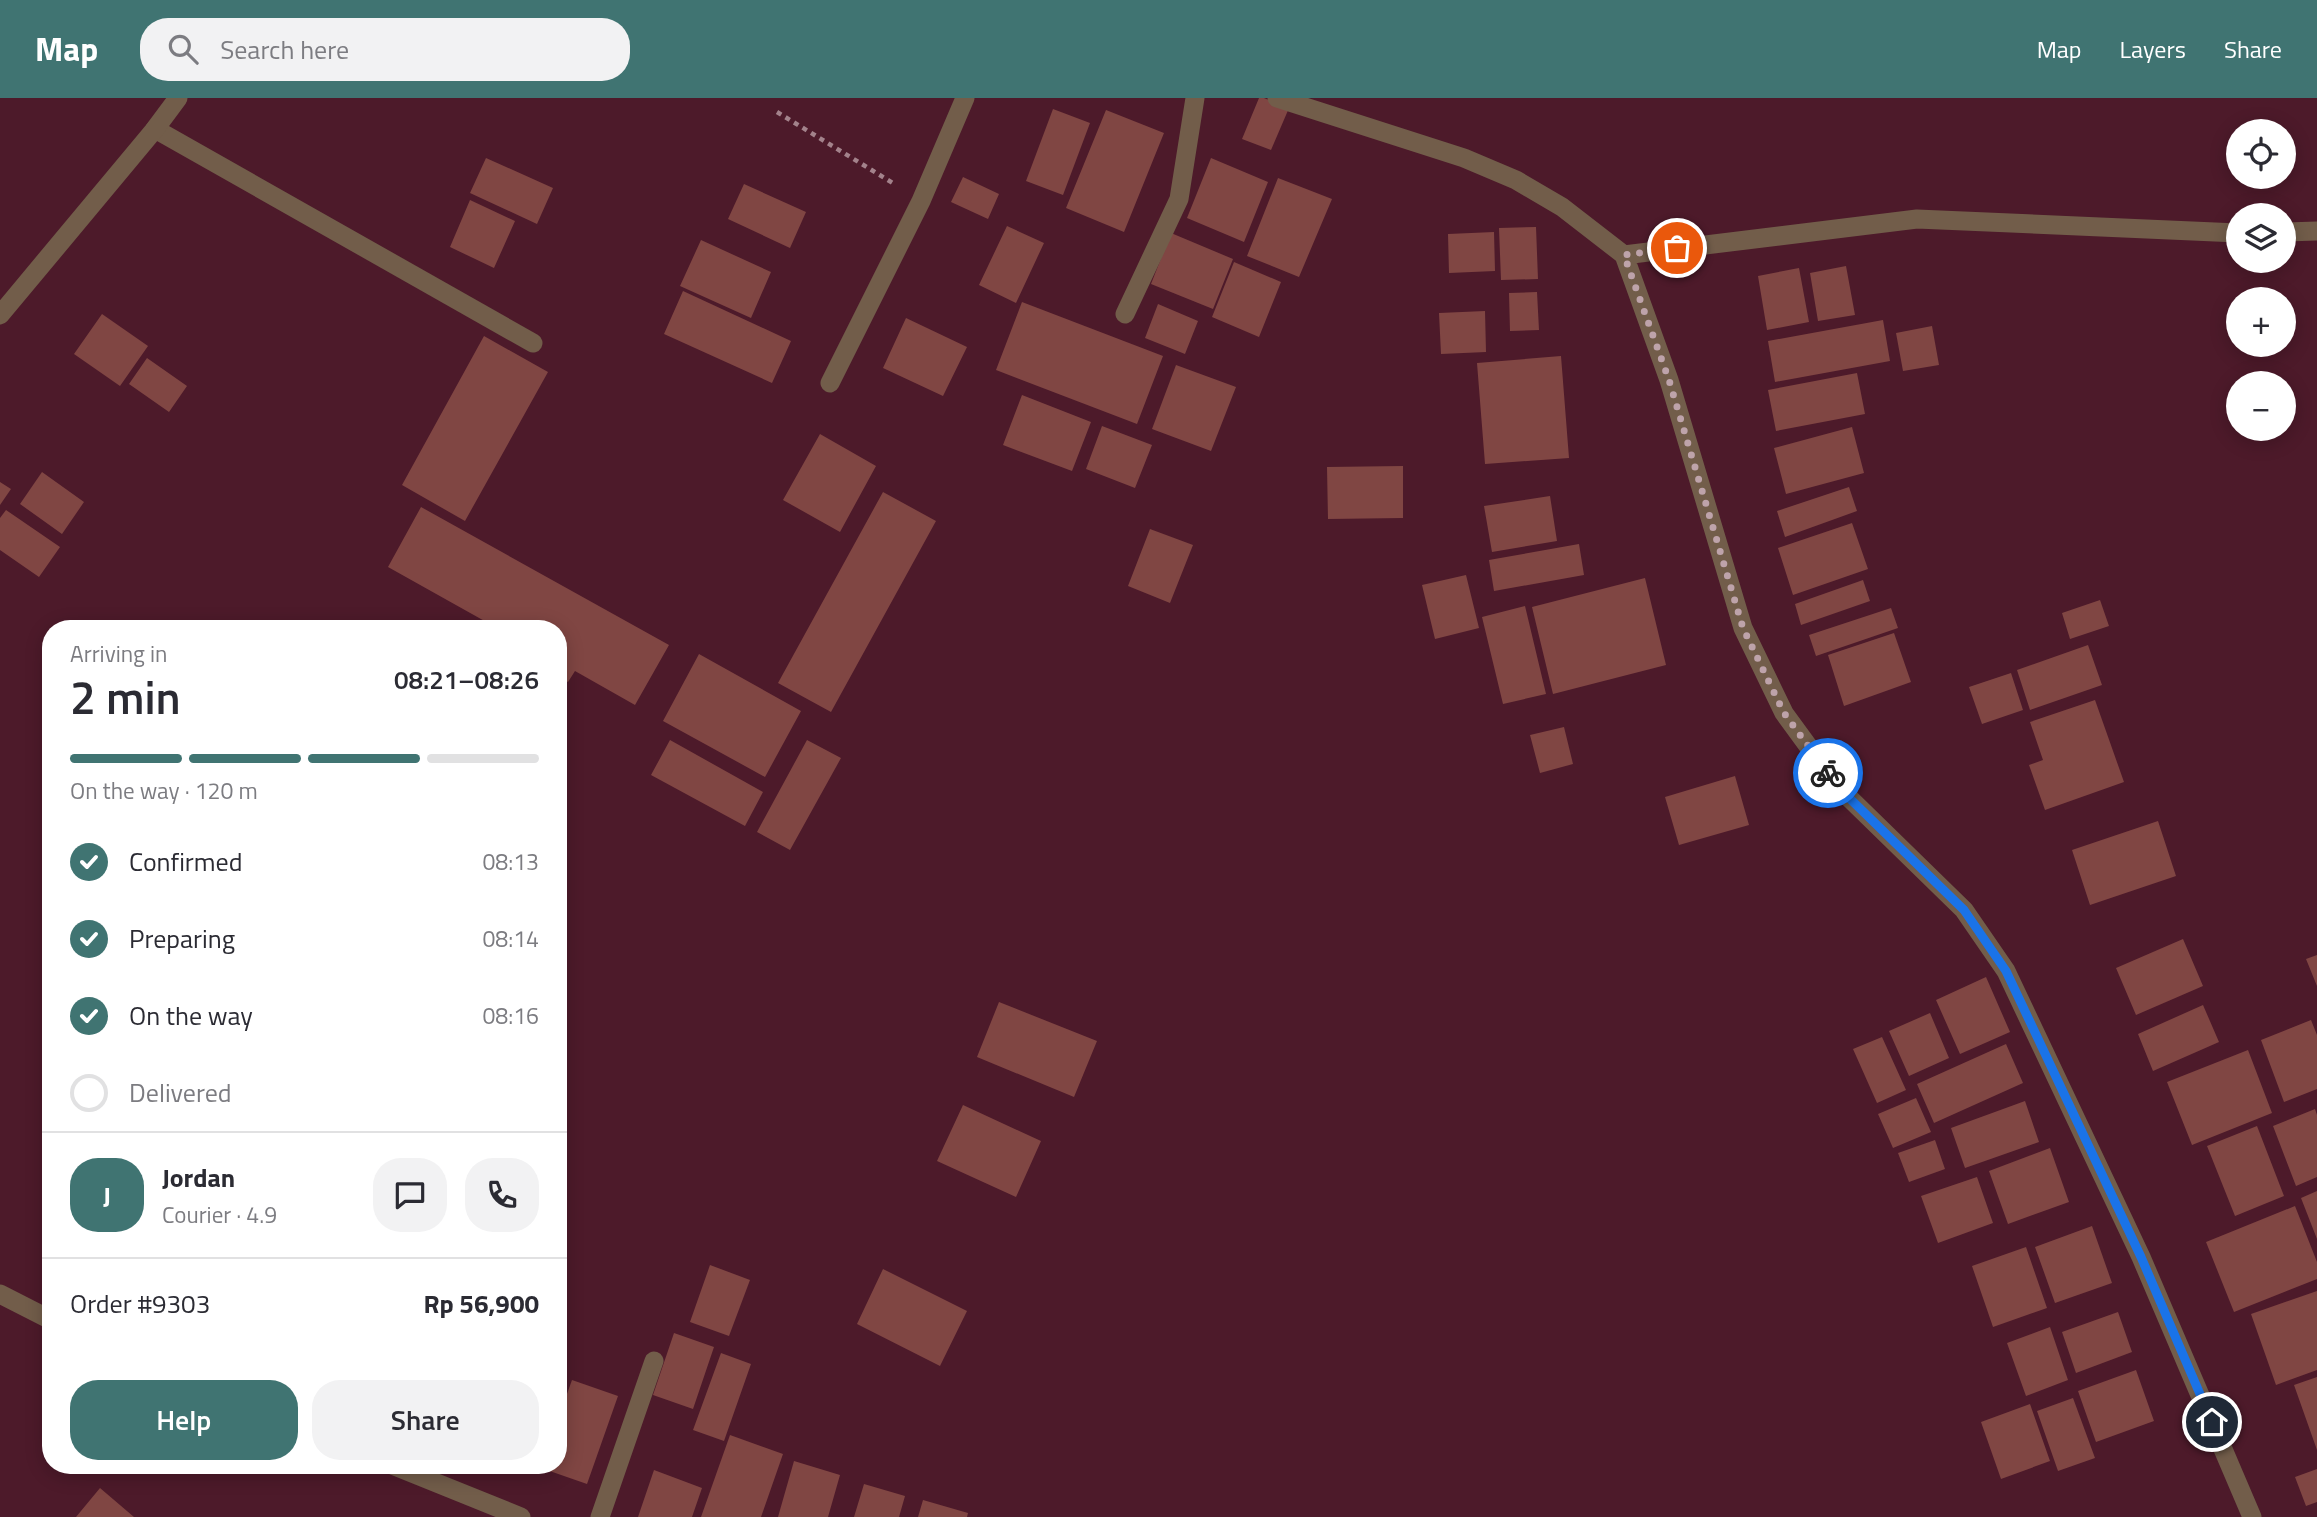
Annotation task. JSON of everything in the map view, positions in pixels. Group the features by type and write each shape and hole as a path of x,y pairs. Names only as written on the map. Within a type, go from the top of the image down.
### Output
{"street":[{"path":"0,316 178,98"},
{"path":"830,383 921,201 965,98"},
{"path":"1125,314 1179,200 1195,98"},
{"path":"1277,98 1464,158 1516,180 1562,207 1624,255 1669,380 1743,628 1784,713 1838,787 1964,910 2006,971 2141,1257 2252,1517"},
{"path":"155,129 533,343"},
{"path":"1624,255 1917,219 2226,232"},
{"path":"2296,232 2317,231"},
{"path":"0,1294 42,1315"},
{"path":"600,1517 654,1361"},
{"path":"414,1474 521,1517"}],"path":[{"path":"777,112 921,201"}],"building":[{"path":"1259,98 1289,108 1271,150 1242,139"},
{"path":"1053,109 1090,123 1063,195 1026,181"},
{"path":"1106,110 1164,133 1124,232 1066,208"},
{"path":"486,158 553,188 537,224 470,193"},
{"path":"1211,158 1268,182 1244,242 1187,218"},
{"path":"963,177 999,194 988,219 951,202"},
{"path":"1278,178 1332,199 1299,277 1247,256"},
{"path":"744,184 806,212 790,248 728,219"},
{"path":"470,200 515,221 494,268 450,247"},
{"path":"1007,226 1044,243 1016,303 979,285"},
{"path":"1536,227 1538,279 1501,280 1499,228"},
{"path":"1494,232 1495,271 1449,273 1448,234"},
{"path":"1171,233 1233,259 1213,309 1151,284"},
{"path":"701,240 771,272 751,318 680,286"},
{"path":"1234,262 1281,282 1259,337 1212,317"},
{"path":"1846,266 1855,315 1818,321 1810,273"},
{"path":"1799,268 1809,322 1767,330 1758,276"},
{"path":"683,291 791,341 772,383 664,334"},
{"path":"1537,292 1539,330 1510,331 1509,293"},
{"path":"1022,302 1163,356 1137,424 996,370"},
{"path":"1158,304 1198,321 1185,354 1145,338"},
{"path":"1485,311 1486,352 1441,354 1439,313"},
{"path":"102,314 148,346 120,386 74,354"},
{"path":"906,318 967,347 943,396 883,368"},
{"path":"1883,320 1890,361 1775,382 1768,341"},
{"path":"1932,326 1939,365 1903,371 1896,333"},
{"path":"484,336 548,372 465,521 402,485"},
{"path":"1561,356 1569,458 1485,464 1477,363"},
{"path":"147,358 187,386 169,412 129,384"},
{"path":"1176,365 1236,387 1211,451 1152,429"},
{"path":"1857,373 1865,414 1776,431 1768,390"},
{"path":"1022,395 1091,422 1072,471 1003,445"},
{"path":"1102,426 1152,445 1135,488 1086,469"},
{"path":"1852,427 1864,473 1786,494 1774,448"},
{"path":"820,434 876,466 840,532 783,500"},
{"path":"1403,466 1403,518 1328,519 1327,467"},
{"path":"42,472 84,502 62,534 20,504"},
{"path":"0,482 11,489 0,505"},
{"path":"1849,487 1857,511 1785,537 1777,511"},
{"path":"883,492 936,521 831,712 778,683"},
{"path":"1550,496 1557,541 1492,552 1484,506"},
{"path":"421,507 669,645 635,705 575,671 567,681 567,620 483,620 388,567"},
{"path":"6,510 60,547 39,577 0,550 0,518"},
{"path":"1852,523 1868,569 1793,595 1778,548"},
{"path":"1150,529 1193,545 1170,603 1128,586"},
{"path":"1579,544 1584,575 1494,591 1489,560"},
{"path":"1466,575 1479,628 1435,639 1422,585"},
{"path":"1645,578 1666,665 1553,694 1532,607"},
{"path":"1863,580 1870,601 1801,625 1795,604"},
{"path":"2100,600 2109,626 2070,639 2062,613"},
{"path":"1525,606 1546,694 1503,704 1482,617"},
{"path":"1891,608 1898,628 1816,656 1809,635"},
{"path":"1894,633 1911,682 1844,706 1828,655"},
{"path":"2088,645 2102,685 2030,710 2017,670"},
{"path":"699,654 801,711 765,777 663,721"},
{"path":"2011,673 2023,710 1982,724 1969,687"},
{"path":"2095,700 2124,782 2045,810 2029,765 2043,760 2030,722"},
{"path":"1564,727 1573,764 1540,773 1530,735"},
{"path":"670,740 763,792 745,826 651,775"},
{"path":"807,740 841,758 790,850 757,832"},
{"path":"1735,776 1749,825 1679,845 1665,797"},
{"path":"2158,821 2176,876 2090,905 2072,850"},
{"path":"2183,939 2203,986 2136,1015 2116,968"},
{"path":"2317,955 2317,986 2306,959"},
{"path":"1986,977 2010,1032 1960,1054 1936,1000"},
{"path":"999,1002 1097,1041 1074,1097 977,1057"},
{"path":"2203,1005 2219,1042 2153,1071 2138,1034"},
{"path":"1930,1013 1949,1058 1909,1076 1889,1031"},
{"path":"2311,1020 2317,1035 2317,1089 2284,1102 2261,1040"},
{"path":"1882,1037 1906,1090 1877,1103 1853,1049"},
{"path":"2006,1044 2023,1083 1934,1123 1917,1084"},
{"path":"2248,1050 2272,1113 2192,1145 2167,1082"},
{"path":"1916,1098 1931,1132 1893,1148 1878,1114"},
{"path":"2025,1101 2039,1142 1965,1168 1951,1128"},
{"path":"963,1105 1041,1141 1016,1197 937,1161"},
{"path":"2315,1109 2317,1177 2296,1186 2273,1126"},
{"path":"2257,1126 2284,1196 2235,1216 2207,1146"},
{"path":"1935,1140 1945,1169 1909,1182 1898,1153"},
{"path":"2050,1148 2069,1202 2008,1224 1989,1171"},
{"path":"1977,1177 1993,1223 1938,1243 1921,1196"},
{"path":"2317,1191 2317,1239 2301,1198"},
{"path":"2295,1206 2317,1262 2317,1279 2234,1312 2206,1242"},
{"path":"2092,1226 2112,1283 2055,1303 2035,1247"},
{"path":"2026,1247 2047,1308 1993,1327 1972,1266"},
{"path":"710,1265 750,1280 729,1336 690,1322"},
{"path":"883,1269 967,1311 940,1366 857,1324"},
{"path":"2317,1291 2317,1370 2276,1385 2251,1314"},
{"path":"2118,1312 2132,1352 2076,1373 2062,1332"},
{"path":"2050,1327 2068,1380 2026,1396 2007,1343"},
{"path":"674,1333 714,1347 693,1409 653,1395"},
{"path":"721,1353 751,1364 724,1441 693,1430"},
{"path":"2136,1370 2154,1421 2096,1442 2078,1391"},
{"path":"2317,1377 2317,1450 2294,1385"},
{"path":"572,1380 618,1396 587,1484 558,1474 567,1474 567,1394"},
{"path":"2073,1398 2095,1458 2058,1471 2037,1411"},
{"path":"2030,1404 2050,1461 2001,1479 1981,1422"},
{"path":"730,1435 783,1454 761,1517 701,1517"},
{"path":"794,1461 840,1475 828,1517 778,1517"},
{"path":"2317,1469 2317,1502 2306,1506 2295,1477"},
{"path":"654,1470 702,1488 692,1517 638,1517"},
{"path":"864,1484 905,1496 899,1517 854,1517"},
{"path":"100,1488 134,1517 76,1517"},
{"path":"923,1500 968,1513 967,1517 918,1517"}],"way so far":[{"path":"1677,248 1624,255 1669,380 1743,628 1784,713 1828,773"}],"route":[{"path":"1828,773 1838,787 1964,910 2006,971 2141,1257 2212,1422"}]}
